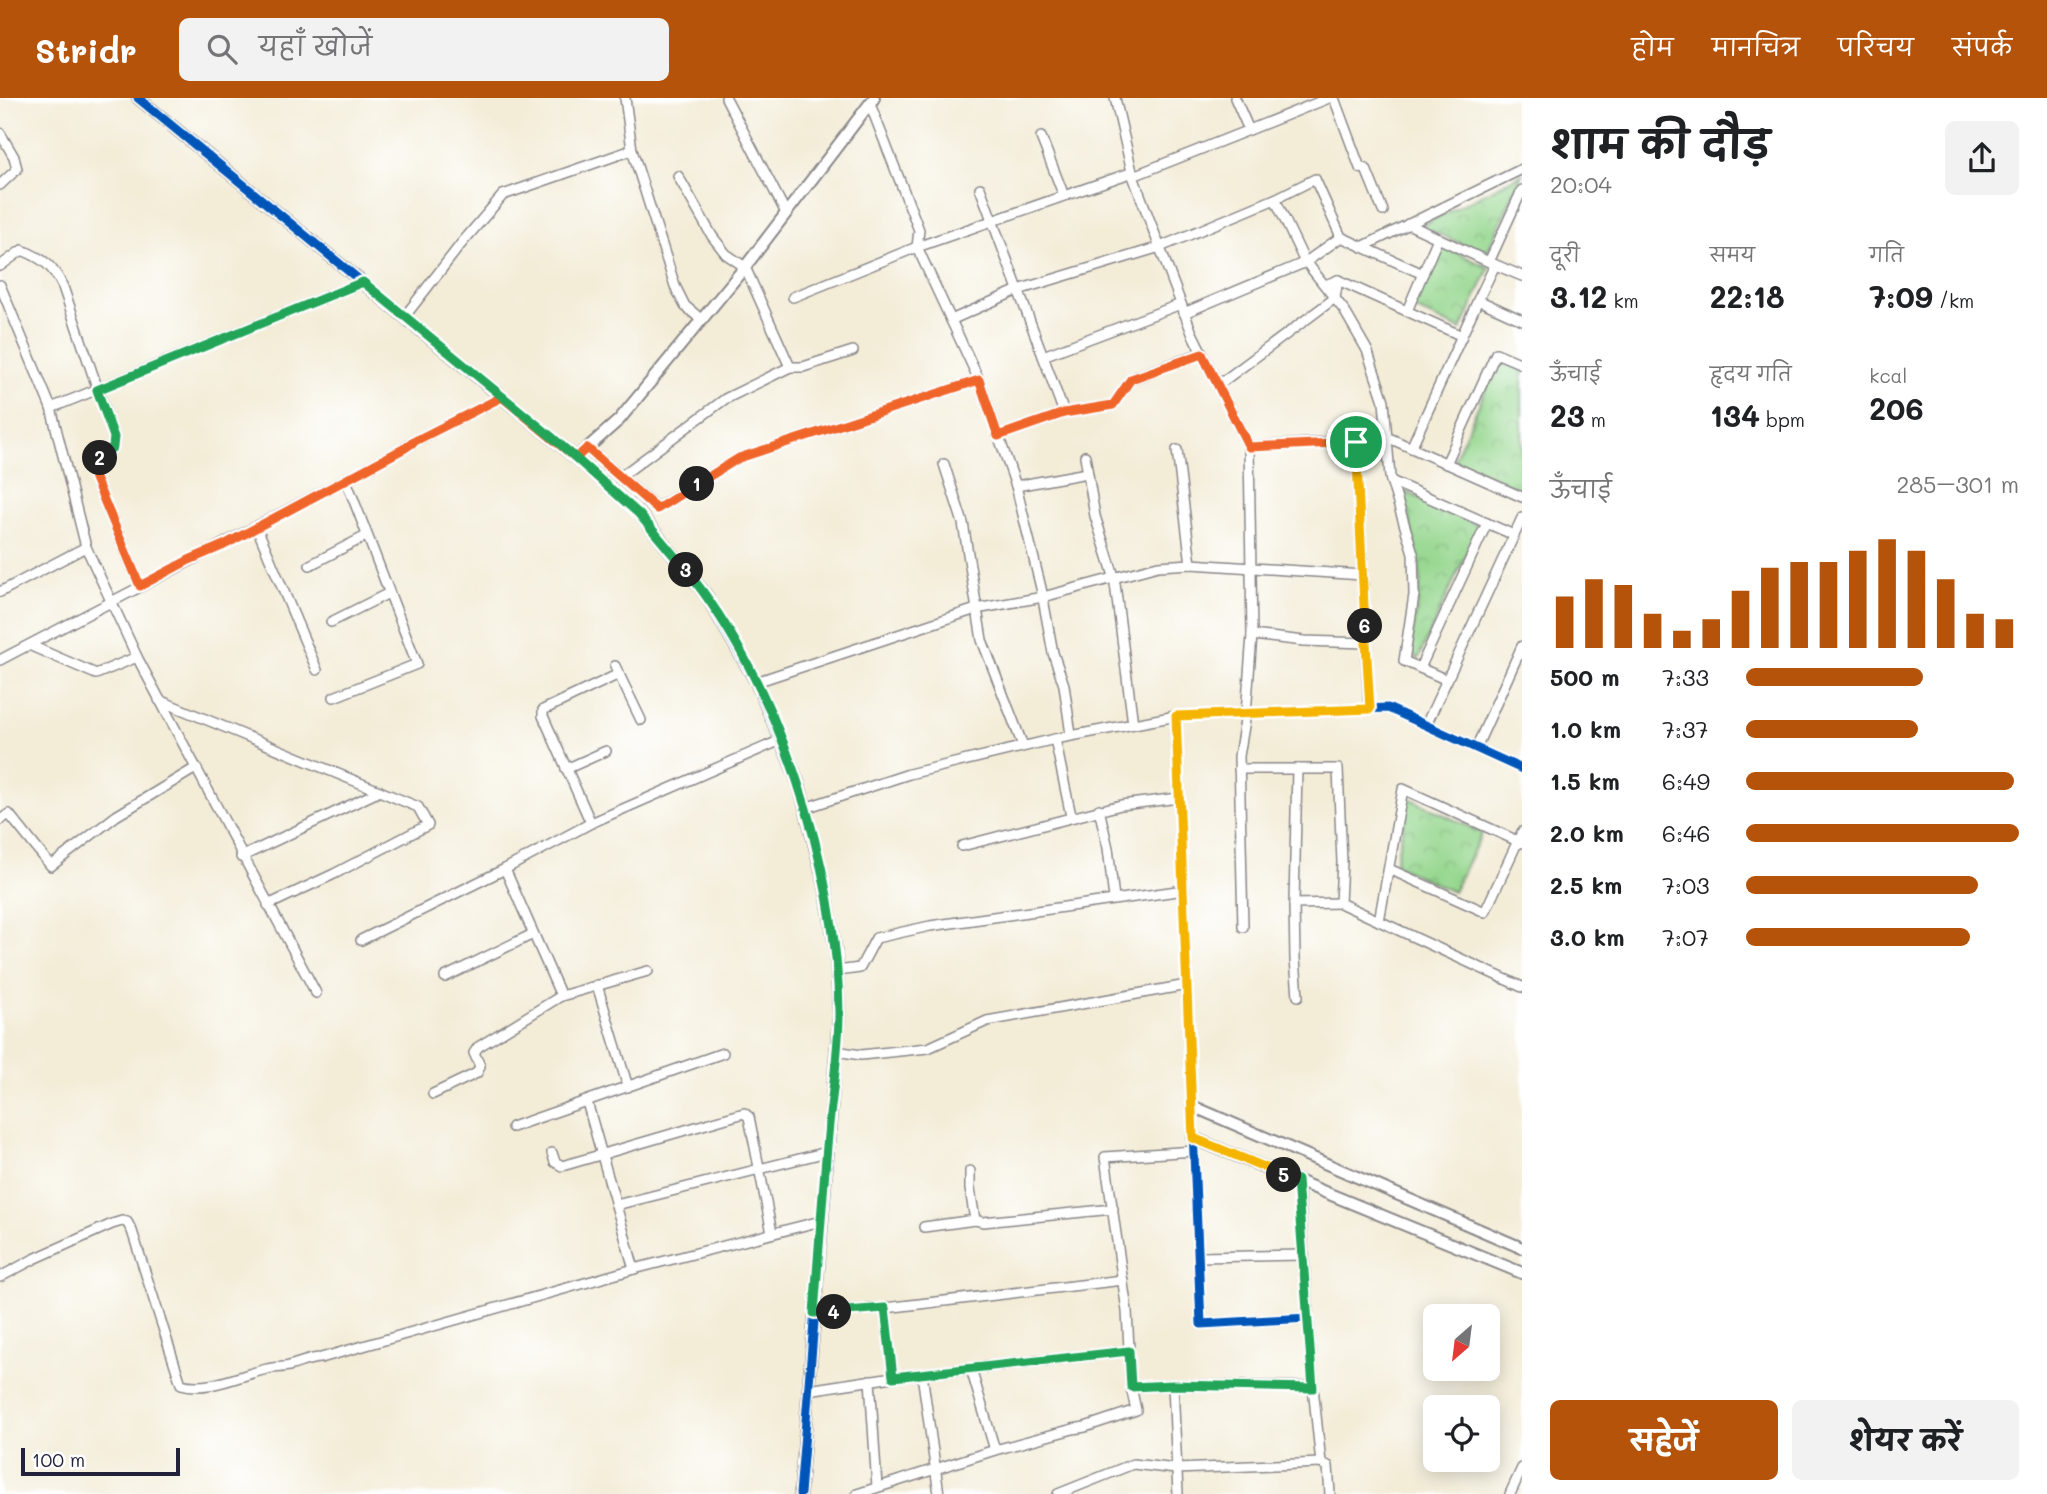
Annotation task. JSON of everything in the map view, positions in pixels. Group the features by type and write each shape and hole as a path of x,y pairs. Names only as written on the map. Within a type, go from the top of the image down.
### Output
{"street":[{"path":"138,98 405,316 639,514 706,595 757,682 799,784 825,886 837,971 839,1015 800,1494"},
{"path":"625,98 632,150 675,286 685,306 702,320"},
{"path":"726,98 786,213"},
{"path":"1115,98 1133,174 1183,309 1202,354 1249,447 1252,635 1247,714 1239,756 1243,927"},
{"path":"1235,98 1249,130"},
{"path":"793,297 917,247 1133,174 1331,98 1360,168 1366,169 1383,211"},
{"path":"576,458 619,420 702,320 872,101"},
{"path":"872,101 919,230 917,247 979,380 1016,486 1043,597 1053,653 1064,685 1071,736"},
{"path":"0,133 14,157 17,169 0,185"},
{"path":"1041,137 1064,196"},
{"path":"405,316 503,195 632,150"},
{"path":"1362,247 1522,169"},
{"path":"678,176 712,236 726,254 745,267 790,367"},
{"path":"951,320 1018,290 1160,247 1275,199 1315,179 1341,237 1423,274"},
{"path":"980,188 1064,413"},
{"path":"1411,448 1478,300 1522,190"},
{"path":"1275,199 1307,262 1344,310 1367,350 1384,401 1391,481 1413,553 1415,595 1404,661 1447,680"},
{"path":"1408,224 1522,276"},
{"path":"1043,356 1183,309 1307,262 1341,237"},
{"path":"1407,311 1438,239"},
{"path":"0,266 22,250 40,258 56,271 114,437 113,447 99,458 94,476 140,586"},
{"path":"1325,285 1338,280 1462,336"},
{"path":"1218,385 1335,298 1338,280"},
{"path":"51,408 363,282"},
{"path":"0,285 51,408 86,547 136,657 316,993"},
{"path":"1478,300 1522,320"},
{"path":"620,477 725,399 790,367 803,367 853,351"},
{"path":"1446,464 1496,353 1522,364"},
{"path":"998,436 1064,413 1113,405 1131,379 1202,354"},
{"path":"587,448 657,509 739,458 979,380"},
{"path":"0,660 502,397"},
{"path":"1249,447 1389,439 1522,497"},
{"path":"1356,442 1370,709"},
{"path":"1177,450 1191,564"},
{"path":"1084,456 1095,516 1114,576 1133,724"},
{"path":"944,464 962,523 982,640 1023,746"},
{"path":"1016,486 1087,473"},
{"path":"334,697 417,664 346,480"},
{"path":"1391,481 1514,535"},
{"path":"1426,725 1522,518"},
{"path":"1420,668 1487,523"},
{"path":"257,527 317,670"},
{"path":"310,565 366,536"},
{"path":"0,592 86,547"},
{"path":"757,682 976,610 1043,597 1158,566 1191,564 1363,575"},
{"path":"331,622 389,593"},
{"path":"1252,635 1304,641 1366,643"},
{"path":"29,645 96,674 136,657"},
{"path":"1476,748 1522,646"},
{"path":"591,823 543,716 543,710 617,670 641,720"},
{"path":"159,701 418,807 428,825 268,905"},
{"path":"805,808 909,774 1055,739 1176,716 1388,708 1522,769"},
{"path":"1176,716 1200,1324 1308,1318"},
{"path":"1055,739 1070,816"},
{"path":"361,940 591,823 781,740"},
{"path":"566,769 606,751"},
{"path":"0,820 9,814 51,866 116,816 194,769"},
{"path":"1239,769 1338,769 1342,862 1340,904"},
{"path":"1297,769 1294,904 1298,996"},
{"path":"1379,921 1404,789 1521,839 1485,912 1389,869"},
{"path":"242,857 380,791"},
{"path":"962,846 1099,809 1179,798"},
{"path":"1099,809 1108,848 1114,899"},
{"path":"505,869 561,996"},
{"path":"837,971 860,968 876,938 930,926 1184,890"},
{"path":"1294,904 1340,904 1522,987"},
{"path":"445,977 533,934"},
{"path":"433,1094 477,1073 480,1066 474,1053 478,1046 561,996 648,971"},
{"path":"597,985 628,1087"},
{"path":"836,1051 861,1055 928,1048 987,1021 1187,985"},
{"path":"512,1127 723,1053"},
{"path":"587,1102 634,1269"},
{"path":"1192,1106 1522,1248"},
{"path":"552,1153 555,1162 562,1166 744,1113 749,1117 772,1233"},
{"path":"1193,1138 1522,1273"},
{"path":"858,1494 995,1450 1085,1427 1136,1410 1131,1387 1123,1280 1105,1157 1194,1151"},
{"path":"617,1205 827,1152"},
{"path":"970,1171 975,1220"},
{"path":"1297,1180 1321,1463"},
{"path":"924,1227 975,1220 983,1222 1113,1209"},
{"path":"0,1277 112,1224 127,1222 181,1384 195,1388 268,1369 288,1367 634,1269 821,1221"},
{"path":"1198,1257 1304,1255"},
{"path":"814,1313 885,1308 1123,1280"},
{"path":"885,1308 893,1377"},
{"path":"808,1390 893,1377 1129,1351"},
{"path":"971,1369 995,1450"},
{"path":"922,1374 939,1494"},
{"path":"870,1380 877,1487"},
{"path":"1131,1387 1173,1385 1313,1388"},
{"path":"1173,1385 1178,1494"},
{"path":"1058,1494 1078,1490 1133,1464 1176,1468 1321,1463 1328,1466 1331,1494"},
{"path":"1510,1494 1522,1468"}],"green space":[{"path":"1522,174 1486,255 1421,226"},
{"path":"1441,245 1489,268 1461,330 1412,308"},
{"path":"1499,360 1522,370 1522,491 1454,460"},
{"path":"1404,491 1479,526 1418,659 1410,653 1421,579"},
{"path":"1409,798 1482,833 1453,892 1395,865"}],"cycle path":[{"path":"138,98 576,458 640,514 706,595 756,682 799,784 825,886 836,953 839,1015 800,1494"},
{"path":"1309,1318 1201,1324 1176,716 1388,708 1522,769"}],"route":[{"path":"1356,442 1249,447 1202,354 1131,379 1113,405 1064,413 998,436 979,380 739,458 657,509 587,448 576,458 502,397 224,545 140,586 94,476 99,458 113,447 114,437 97,390 363,282 553,438 576,458 639,514 706,595 757,682 799,784 825,886 836,953 839,1015 814,1313 885,1308 893,1377 1129,1351 1131,1387 1173,1385 1313,1388 1297,1180 1193,1138 1176,716 1370,709 1356,442"}]}
